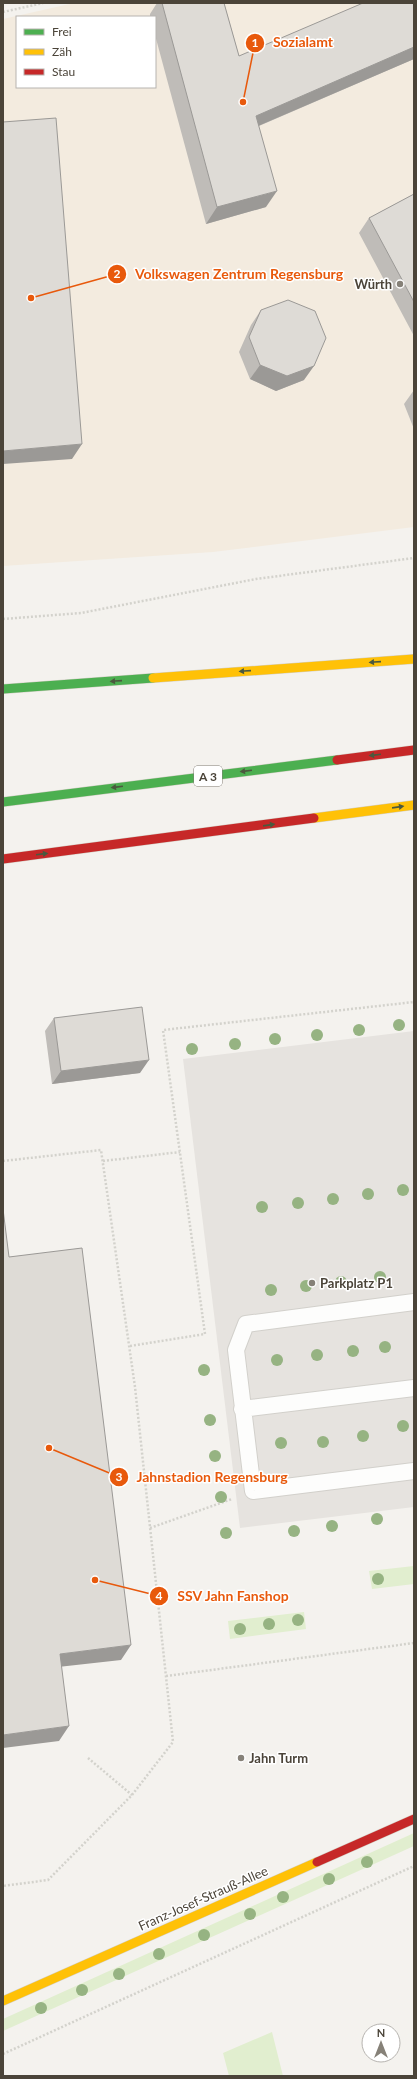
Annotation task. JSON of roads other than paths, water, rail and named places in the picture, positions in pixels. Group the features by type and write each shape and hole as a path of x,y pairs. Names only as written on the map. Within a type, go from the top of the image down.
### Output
{"main road":[{"path":"3,690 414,659"},
{"name":"A 3","path":"3,802 414,750"},
{"path":"3,859 414,805"},
{"path":"50,862 231,830"},
{"name":"Franz-Josef-Strauß-Allee","path":"3,2001 414,1819"}],"lane":[{"path":"414,1302 246,1324 236,1350 253,1491 414,1471"},
{"path":"242,1409 414,1388"}],"place":[{"name":"Sozialamt","path":"243,102"},
{"name":"Würth","path":"400,284"},
{"name":"Volkswagen Zentrum Regensburg","path":"31,298"},
{"name":"Parkplatz P1","path":"312,1283"},
{"name":"Jahnstadion Regensburg","path":"49,1448"},
{"name":"SSV Jahn Fanshop","path":"95,1580"},
{"name":"Jahn Turm","path":"241,1758"}]}
